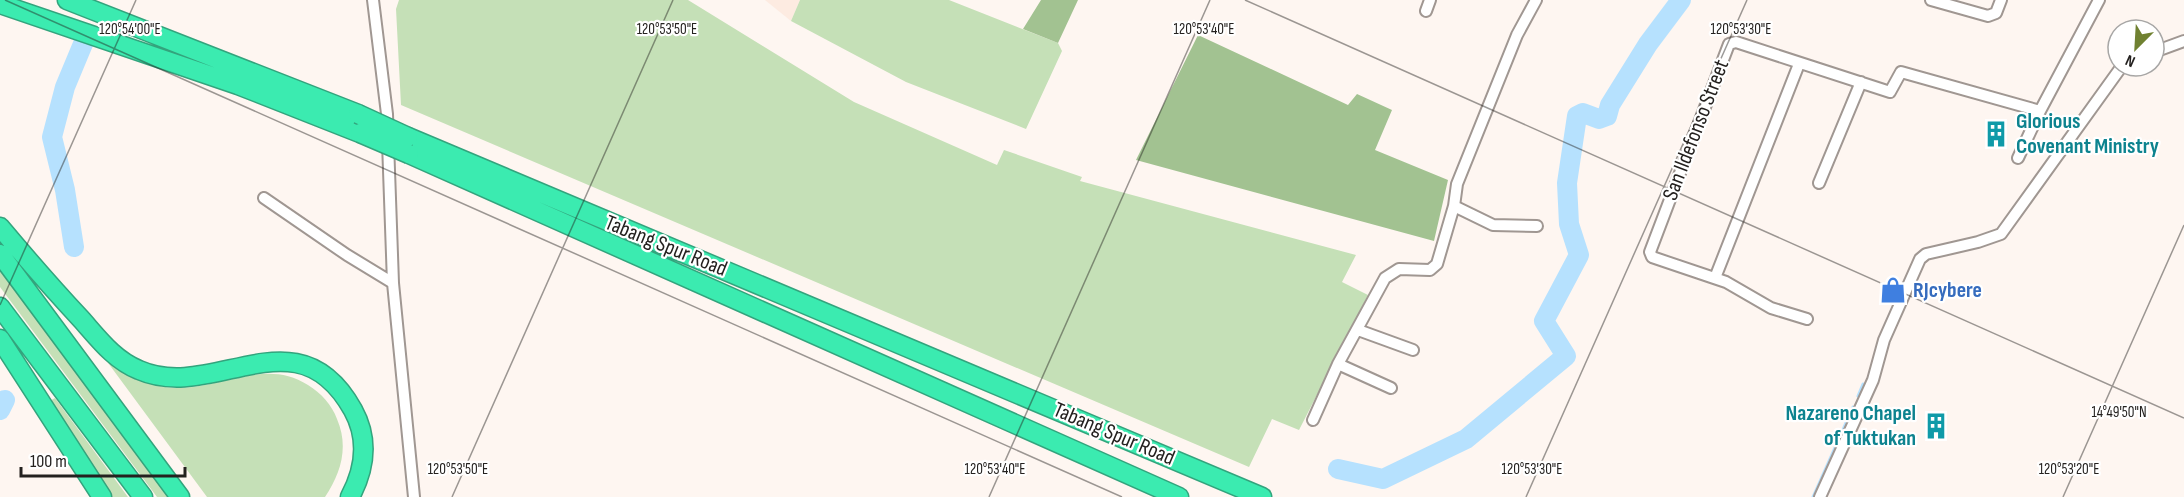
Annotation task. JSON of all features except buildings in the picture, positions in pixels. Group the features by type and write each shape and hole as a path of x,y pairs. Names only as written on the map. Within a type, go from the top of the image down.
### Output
{"highway":[{"name":"Tabang Spur Road","path":"67,0 359,124 1179,497"},
{"name":"Tabang Spur Road","path":"0,4 359,124"},
{"name":"Tabang Spur Road","path":"408,146 1262,497"},
{"path":"0,227 108,349 134,368 165,377 190,379 246,364 274,360 310,369 332,383 349,403 362,433 363,464 350,497"},
{"path":"0,254 180,497"},
{"path":"0,307 143,497"},
{"path":"0,339 102,497"}],"street":[{"path":"373,0 387,124 393,283 414,497"},
{"path":"1426,11 1430,0"},
{"path":"1313,420 1338,364 1385,278 1391,272 1399,269 1430,270 1437,264 1454,206 1457,184 1517,35 1536,0"},
{"path":"1931,0 1988,16 1996,13 2001,0"},
{"path":"2018,158 2040,111 2099,0"},
{"path":"2166,48 2184,41"},
{"name":"San Ildefonso Street","path":"1807,319 1771,308 1715,278 1653,257 1650,252 1729,44 1736,42 1890,92 1901,72 2040,111"},
{"path":"1715,278 1799,64"},
{"path":"1820,497 1873,380 1884,340 1920,259 1926,254 1978,242 2001,234 2113,78"},
{"path":"1819,183 1861,82"},
{"path":"264,198 347,255 393,283"},
{"path":"1454,206 1493,225 1537,226"},
{"path":"1358,330 1413,350"},
{"path":"1338,364 1391,388"}],"shaded area":[{"path":"765,0 800,0 791,21"}],"green space":[{"path":"399,0 688,0 854,102 997,165 1004,150 1082,177 1080,181 1356,255 1342,282 1368,295 1299,430 1272,419 1249,467 401,105 396,9"},
{"path":"800,0 949,0 1058,43 1062,51 1026,129 906,82 791,21"},
{"path":"1041,0 1078,0 1058,43 1023,29"},
{"path":"1198,35 1348,105 1357,94 1392,110 1375,150 1448,180 1434,241 1136,160"},
{"path":"0,271 60,348 168,497 157,497 0,287"},
{"path":"100,352 136,376 167,387 195,387 260,374 292,377 308,385 329,404 341,429 342,460 325,497 207,497"},
{"path":"55,398 128,497 108,497 48,402"}],"waterway":[{"path":"1338,469 1383,479 1466,439 1566,356 1544,321 1579,255 1569,224 1567,183 1577,116 1583,113 1599,119 1607,116 1610,105 1648,44 1681,0"},
{"path":"74,247 65,190 52,137 65,87 85,39"},
{"path":"1884,328 1891,312"},
{"path":"1858,396 1863,384"},
{"path":"0,410 5,400"},
{"path":"1813,497 1853,407"}],"place":[{"name":"Glorious Covenant Ministry","path":"1996,134"},
{"name":"RJcybere","path":"1893,290"},
{"name":"Nazareno Chapel of Tuktukan","path":"1936,426"}]}
